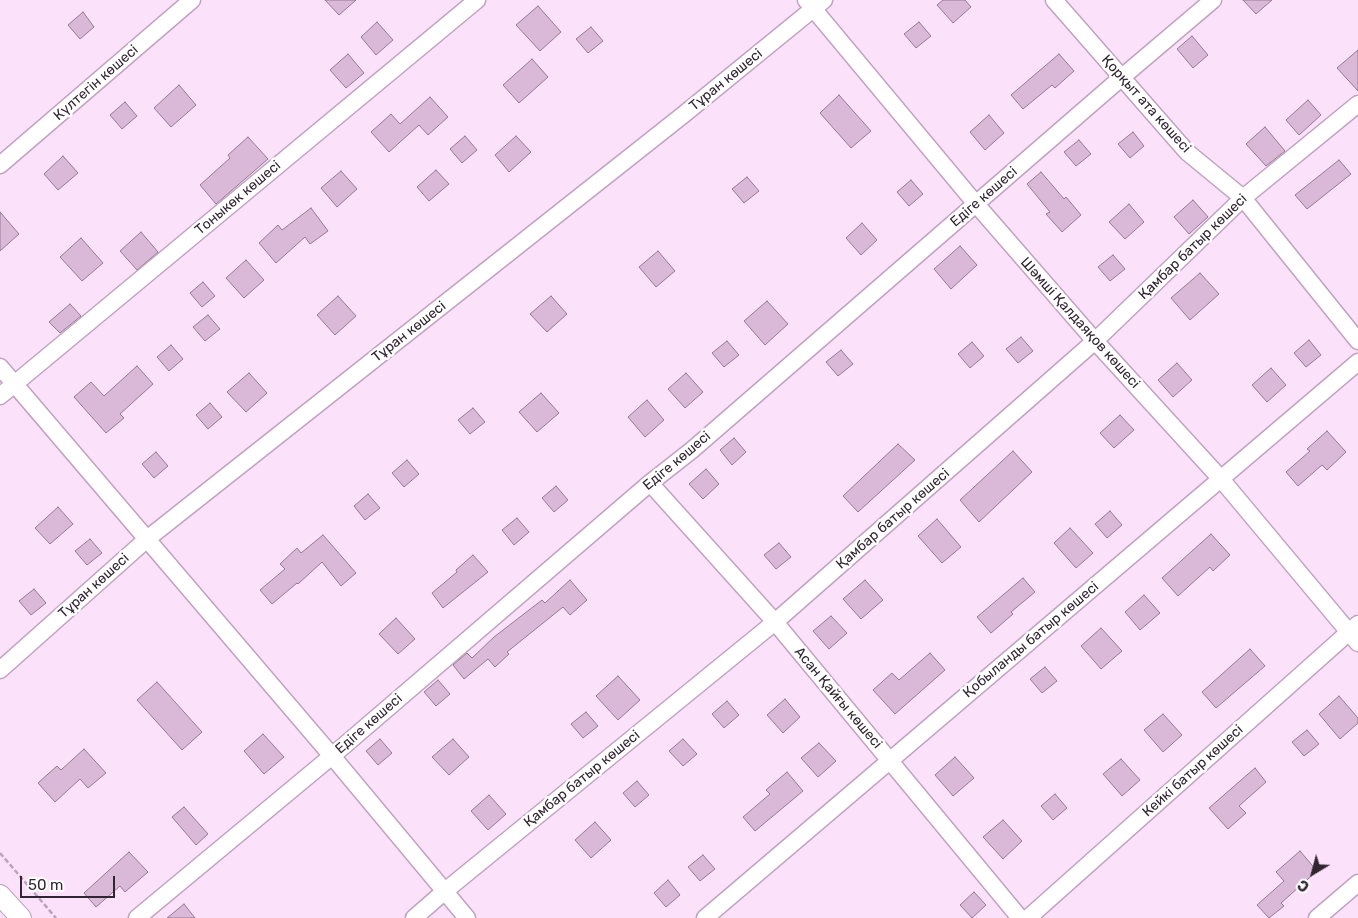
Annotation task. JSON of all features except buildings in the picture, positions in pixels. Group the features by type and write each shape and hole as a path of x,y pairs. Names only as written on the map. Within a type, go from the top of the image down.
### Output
{"main road":[{"path":"0,894 21,918"}],"street":[{"name":"Күлтегін көшесі","path":"0,165 192,0"},
{"name":"Тоныкөк көшесі","path":"0,396 477,0"},
{"name":"Қорқыт ата көшесі","path":"1054,0 1187,152 1243,198 1358,341"},
{"name":"Едіге көшесі","path":"137,918 332,756 650,483 699,444 1213,0"},
{"name":"Шәмші Қалдаяқов көшесі","path":"814,3 976,204 1095,341 1221,479 1355,634"},
{"name":"Тұран көшесі","path":"0,670 147,538 684,115 814,3"},
{"name":"Қамбар батыр көшесі","path":"414,918 775,622 1095,341 1243,198 1358,104"},
{"name":"Қобыланды батыр көшесі","path":"705,918 1358,362"},
{"path":"0,367 468,918"},
{"name":"Асан Қайғы көшесі","path":"650,483 775,622 1020,918"},
{"name":"Кейкі батыр көшесі","path":"1028,918 1355,634"},
{"path":"1317,918 1358,883"}],"path":[{"path":"0,853 56,918"}]}
